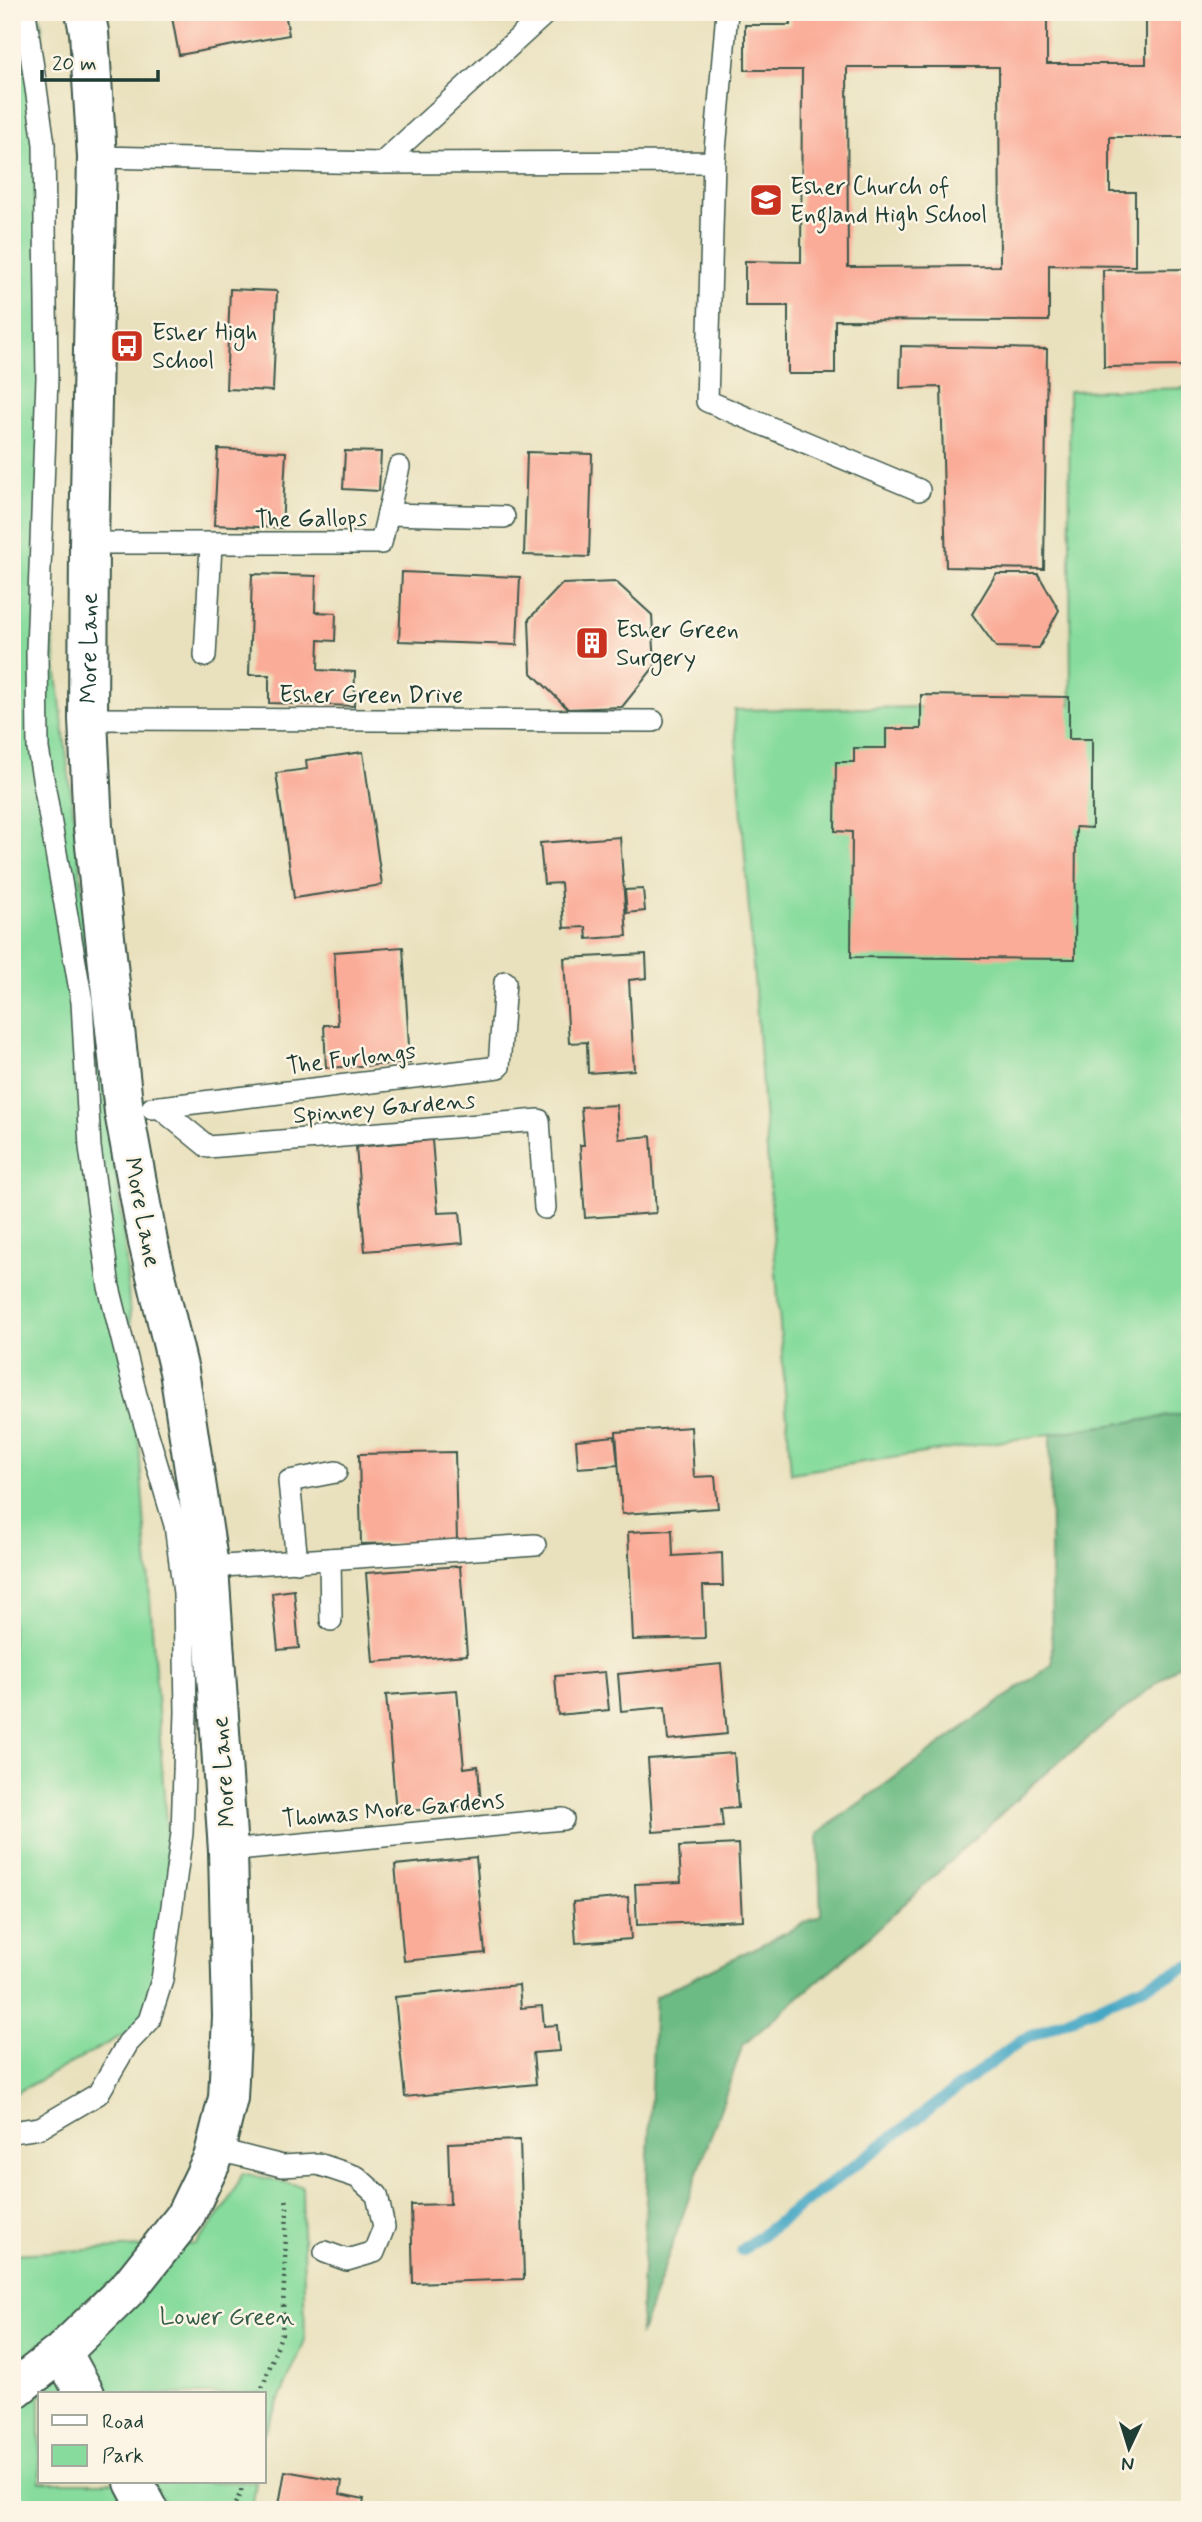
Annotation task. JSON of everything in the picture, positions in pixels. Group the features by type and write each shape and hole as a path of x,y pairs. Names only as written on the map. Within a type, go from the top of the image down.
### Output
{"street":[{"name":"More Lane","path":"12,2391 62,2352 130,2286 184,2218 215,2149 228,2098 231,2031 228,1851 209,1567 179,1371 148,1242 142,1110 93,827 88,719 89,543 97,157 86,12"},
{"path":"62,2352 84,2392"},
{"path":"135,2484 149,2510"}],"lane":[{"path":"12,2132 40,2128 98,2094 128,2043 149,2021 162,1980 182,1833 186,1712 184,1593 175,1525 136,1395 109,1287 90,1147 82,1002 38,749 37,651 47,378 44,144 24,12"},
{"path":"382,163 547,12"},
{"path":"727,12 714,162 707,401 919,491"},
{"path":"97,157 382,163 714,162"},
{"name":"The Gallops","path":"89,543 381,543 399,467"},
{"name":"The Gallops","path":"388,514 504,517"},
{"path":"205,656 211,545"},
{"name":"Esher Green Drive","path":"88,719 653,722"},
{"name":"The Furlongs","path":"142,1110 499,1068 505,982"},
{"name":"Spinney Gardens","path":"142,1110 208,1147 539,1120 545,1208"},
{"path":"296,1562 289,1481 336,1472"},
{"path":"209,1567 535,1545"},
{"path":"330,1559 331,1620"},
{"name":"Thomas More Gardens","path":"228,1851 563,1819"},
{"path":"215,2149 282,2166 318,2164 358,2177 377,2195 384,2227 374,2252 347,2260 325,2252"}],"path":[{"path":"261,2392 282,2333 288,2208 282,2166"},
{"path":"232,2510 241,2493 242,2484"}],"green space":[{"path":"12,12 38,12 42,26 51,624 125,1247 174,1936 149,2021 12,2095"},
{"path":"1190,388 1190,1413 791,1473 734,710 1071,705 1069,391"},
{"path":"1190,1413 1190,1656 1044,1774 861,1944 743,2045 640,2336 655,1997 821,1915 818,1833 1052,1664 1050,1434"},
{"name":"Lower Green","path":"243,2173 302,2186 305,2341 266,2429 266,2392 38,2392 38,2484 256,2484 252,2510 171,2510 160,2497 121,2503 106,2510 12,2510 12,2254 196,2244 226,2207"}],"building":[{"path":"171,12 285,12 289,35 179,55"},
{"path":"790,12 1047,12 1047,64 1146,64 1146,12 1190,12 1190,137 1110,137 1110,192 1135,192 1135,266 1049,265 1049,321 835,320 835,374 788,374 788,306 745,306 745,261 801,262 802,70 745,70 745,25 790,25","holes":["847,67 999,67 1000,266 848,267"]},
{"path":"1190,269 1190,366 1104,367 1103,270"},
{"path":"230,289 277,291 273,391 226,389"},
{"path":"901,346 1047,349 1044,569 946,567 941,387 900,388"},
{"path":"218,449 286,452 282,528 214,525"},
{"path":"345,451 381,452 379,491 343,489"},
{"path":"527,452 592,454 589,557 524,555"},
{"path":"402,572 520,577 517,645 399,641"},
{"path":"252,574 316,576 315,612 336,613 335,641 319,640 318,670 355,672 354,706 269,703 269,675 249,675"},
{"path":"996,574 1038,574 1059,610 1039,648 996,647 972,614"},
{"name":"Esher Green Surgery","path":"616,582 652,615 655,666 622,707 568,709 531,672 529,619 562,584"},
{"path":"921,695 1069,697 1069,739 1092,739 1092,828 1076,827 1075,959 851,957 852,832 835,831 836,762 854,762 854,748 886,748 886,729 921,729"},
{"path":"363,752 382,885 294,898 276,773 307,769 306,760"},
{"path":"620,837 627,936 587,939 586,927 564,928 561,883 544,884 540,843"},
{"path":"643,889 645,911 627,913 625,890"},
{"path":"403,947 410,1063 326,1068 324,1025 338,1025 334,952"},
{"path":"646,954 647,978 629,980 634,1070 588,1073 587,1042 569,1043 564,958"},
{"path":"616,1105 619,1139 651,1136 656,1213 585,1218 580,1145 584,1145 581,1107"},
{"path":"432,1140 438,1213 460,1212 463,1243 365,1251 356,1147"},
{"path":"691,1427 694,1477 715,1476 718,1508 622,1514 616,1432"},
{"path":"615,1436 618,1465 578,1468 576,1440"},
{"path":"455,1452 457,1542 361,1544 359,1454"},
{"path":"672,1530 673,1556 722,1553 723,1586 703,1586 705,1638 633,1640 628,1532"},
{"path":"460,1566 467,1655 373,1662 366,1573"},
{"path":"294,1590 299,1648 278,1650 272,1593"},
{"path":"721,1664 727,1734 668,1740 665,1707 621,1711 618,1674"},
{"path":"605,1672 609,1710 558,1715 555,1676"},
{"path":"457,1690 464,1768 478,1766 481,1805 396,1812 386,1695"},
{"path":"734,1753 738,1808 721,1809 723,1827 653,1832 648,1759"},
{"path":"738,1844 742,1920 637,1925 635,1884 681,1882 679,1847"},
{"path":"476,1857 485,1953 404,1961 395,1865"},
{"path":"628,1897 631,1939 576,1943 573,1902"},
{"path":"519,1985 521,2008 542,2006 544,2026 557,2025 559,2051 533,2053 536,2084 405,2097 395,1997"},
{"path":"520,2140 524,2279 413,2283 411,2205 450,2204 448,2143"},
{"path":"285,2471 342,2481 340,2494 364,2499 362,2510 278,2510"}],"waterway":[{"path":"742,2250 1020,2041 1190,1966"}],"place":[{"name":"Esher Church of England High School","path":"766,200"},
{"name":"Esher High School","path":"127,346"},
{"name":"Esher Green Surgery","path":"592,643"}]}
